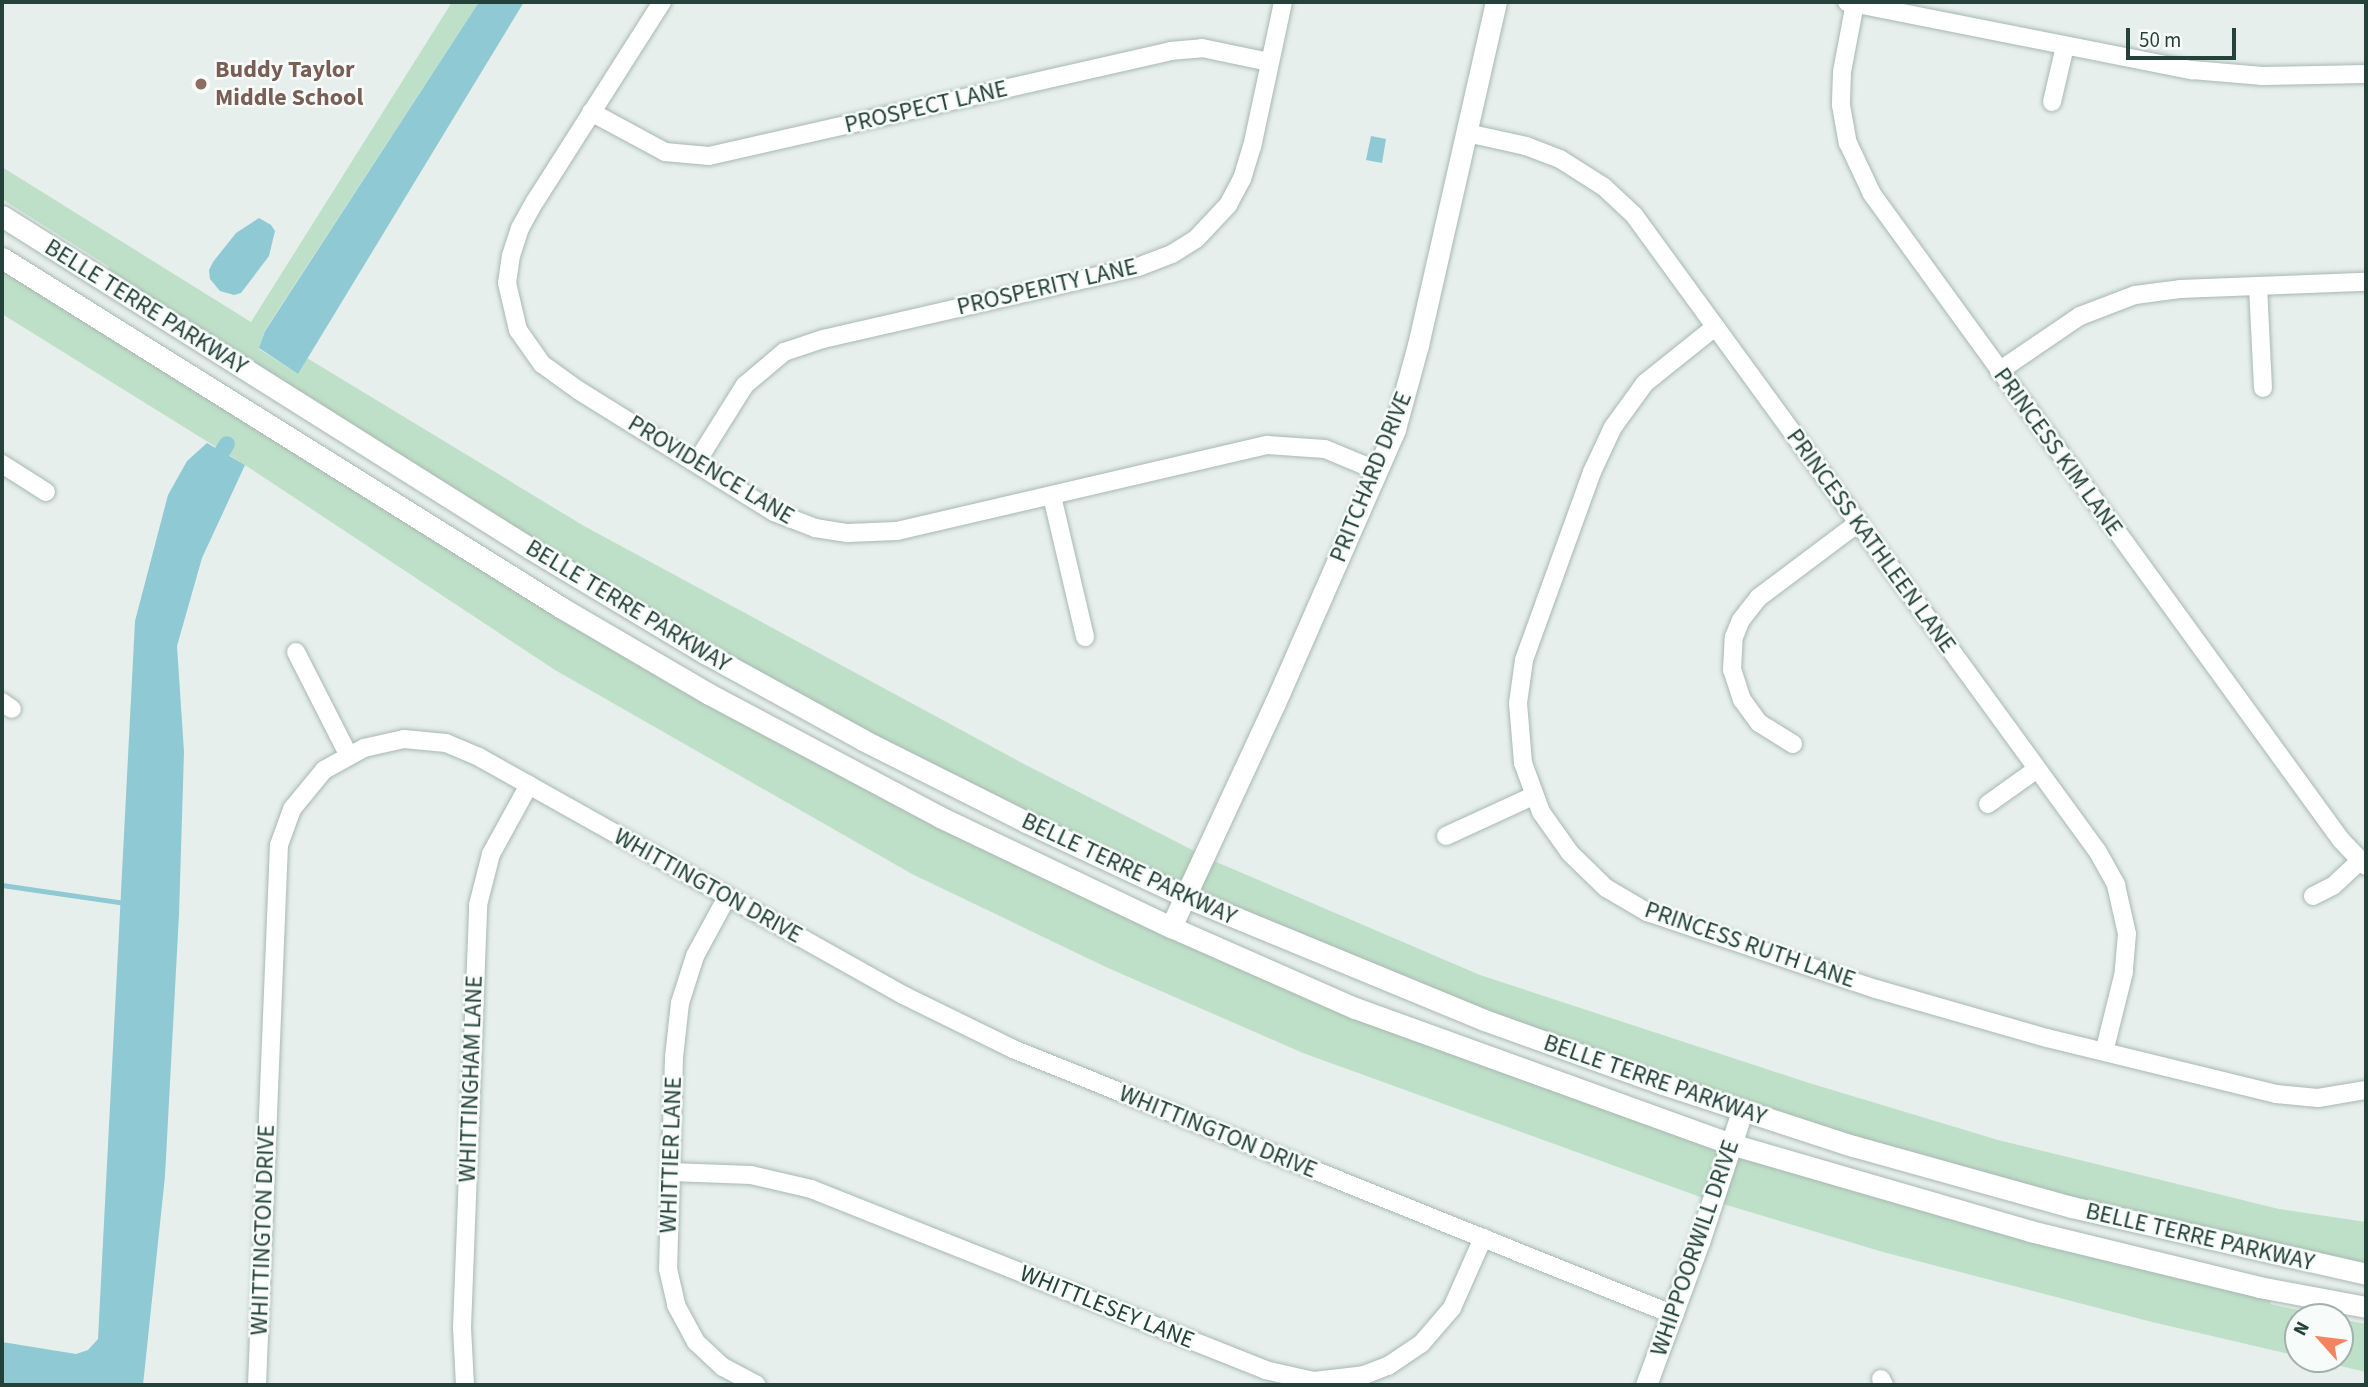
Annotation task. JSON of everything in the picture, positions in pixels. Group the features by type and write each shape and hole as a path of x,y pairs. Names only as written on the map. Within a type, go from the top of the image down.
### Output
{"main road":[{"name":"PRITCHARD DRIVE","path":"1171,927 1378,471 1402,408 1496,2"},
{"name":"BELLE TERRE PARKWAY","path":"2,216 542,556 705,653 886,752 1026,822 1186,897 1484,1020 1742,1111 1853,1146 2060,1204 2366,1274"},
{"name":"BELLE TERRE PARKWAY","path":"2,258 562,608 709,694 928,811 1171,927 1355,1007 1731,1144 2030,1231 2259,1287 2366,1307"},
{"name":"WHIPPOORWILL DRIVE","path":"1646,1385 1674,1315 1742,1111"}],"street":[{"name":"PROVIDENCE LANE","path":"662,2 535,201 514,243 507,283 513,317 524,342 552,373 785,518 815,528 848,533 897,531 1277,444 1325,449 1378,471"},
{"name":"PROSPERITY LANE","path":"696,463 745,385 772,360 796,347 1138,267 1160,260 1184,247 1220,215 1242,179 1252,148 1283,2"},
{"path":"1851,3 2064,46 2216,73 2291,77 2366,74"},
{"name":"PRINCESS KIM LANE","path":"1851,3 1841,81 1843,117 1852,156 1879,205 2341,840 2363,863"},
{"path":"2052,102 2064,46"},
{"name":"PROSPECT LANE","path":"591,112 665,152 709,156 1170,51 1202,48 1269,62"},
{"name":"PRINCESS KATHLEEN LANE","path":"1467,133 1537,150 1573,166 1604,187 1644,229 2105,862 2121,899 2127,934 2126,957 2104,1052"},
{"path":"1999,371 2080,316 2112,301 2162,290 2366,282"},
{"path":"2258,286 2263,387"},
{"name":"PRINCESS RUTH LANE","path":"1715,327 1655,373 1637,392 1613,426 1592,472 1529,644 1521,674 1518,703 1519,739 1533,796 1554,832 1579,864 1614,894 1647,912 1876,989 2104,1052 2276,1094 2318,1098 2366,1090"},
{"path":"2,464 46,492"},
{"path":"1052,496 1085,637"},
{"path":"1793,744 1759,723 1742,700 1732,670 1734,637 1741,620 1758,598 1858,523"},
{"path":"296,652 348,754"},
{"name":"WHITTINGTON DRIVE","path":"257,1385 277,859 287,820 300,796 324,770 348,754 393,741 436,741 468,751 903,995 1013,1049 1674,1315"},
{"path":"1988,804 2037,769"},
{"name":"WHITTINGHAM LANE","path":"465,1385 463,1301 478,913 483,879 491,854 529,785"},
{"path":"1446,836 1533,796"},
{"path":"2313,896 2337,883 2363,863"},
{"name":"WHITTIER LANE","path":"727,897 695,956 680,1003 674,1057 668,1256 676,1305 690,1333 709,1356 757,1385"},
{"name":"WHITTLESEY LANE","path":"671,1172 751,1175 811,1189 1265,1370 1314,1381 1364,1375 1400,1359 1421,1344 1452,1308 1483,1238"}],"green space":[{"path":"452,2 479,2 265,330 259,349 298,374 307,358 584,526 1024,764 1214,861 1480,975 1806,1082 1998,1140 2279,1209 2366,1222 2366,1265 2172,1224 1819,1128 1482,1011 1233,909 996,799 702,642 565,561 112,278 108,266 2,199 2,167 251,322"},
{"path":"2,268 626,656 1443,1050 2271,1297 2270,1304 2284,1307 2284,1353 2152,1322 1883,1252 1703,1198 1303,1053 1108,968 912,874 555,670 245,465 2,314"},
{"path":"2354,1322 2366,1324 2366,1372 2354,1369"}],"water":[{"path":"479,2 524,2 298,374 259,348 265,331"},
{"path":"1371,136 1386,139 1382,163 1366,160"},
{"path":"259,218 271,225 275,231 269,256 241,293 234,295 220,291 210,279 209,270 213,262 236,233"},
{"path":"207,443 245,465 202,558 177,646 184,752 179,914 165,1176 143,1385 2,1385 2,1342 76,1354 88,1350 98,1339 135,621 168,495 187,461"}],"waterway":[{"path":"212,468 227,444"},
{"path":"2,885 126,903"}],"place":[{"name":"Buddy Taylor Middle School","path":"201,84"}]}
